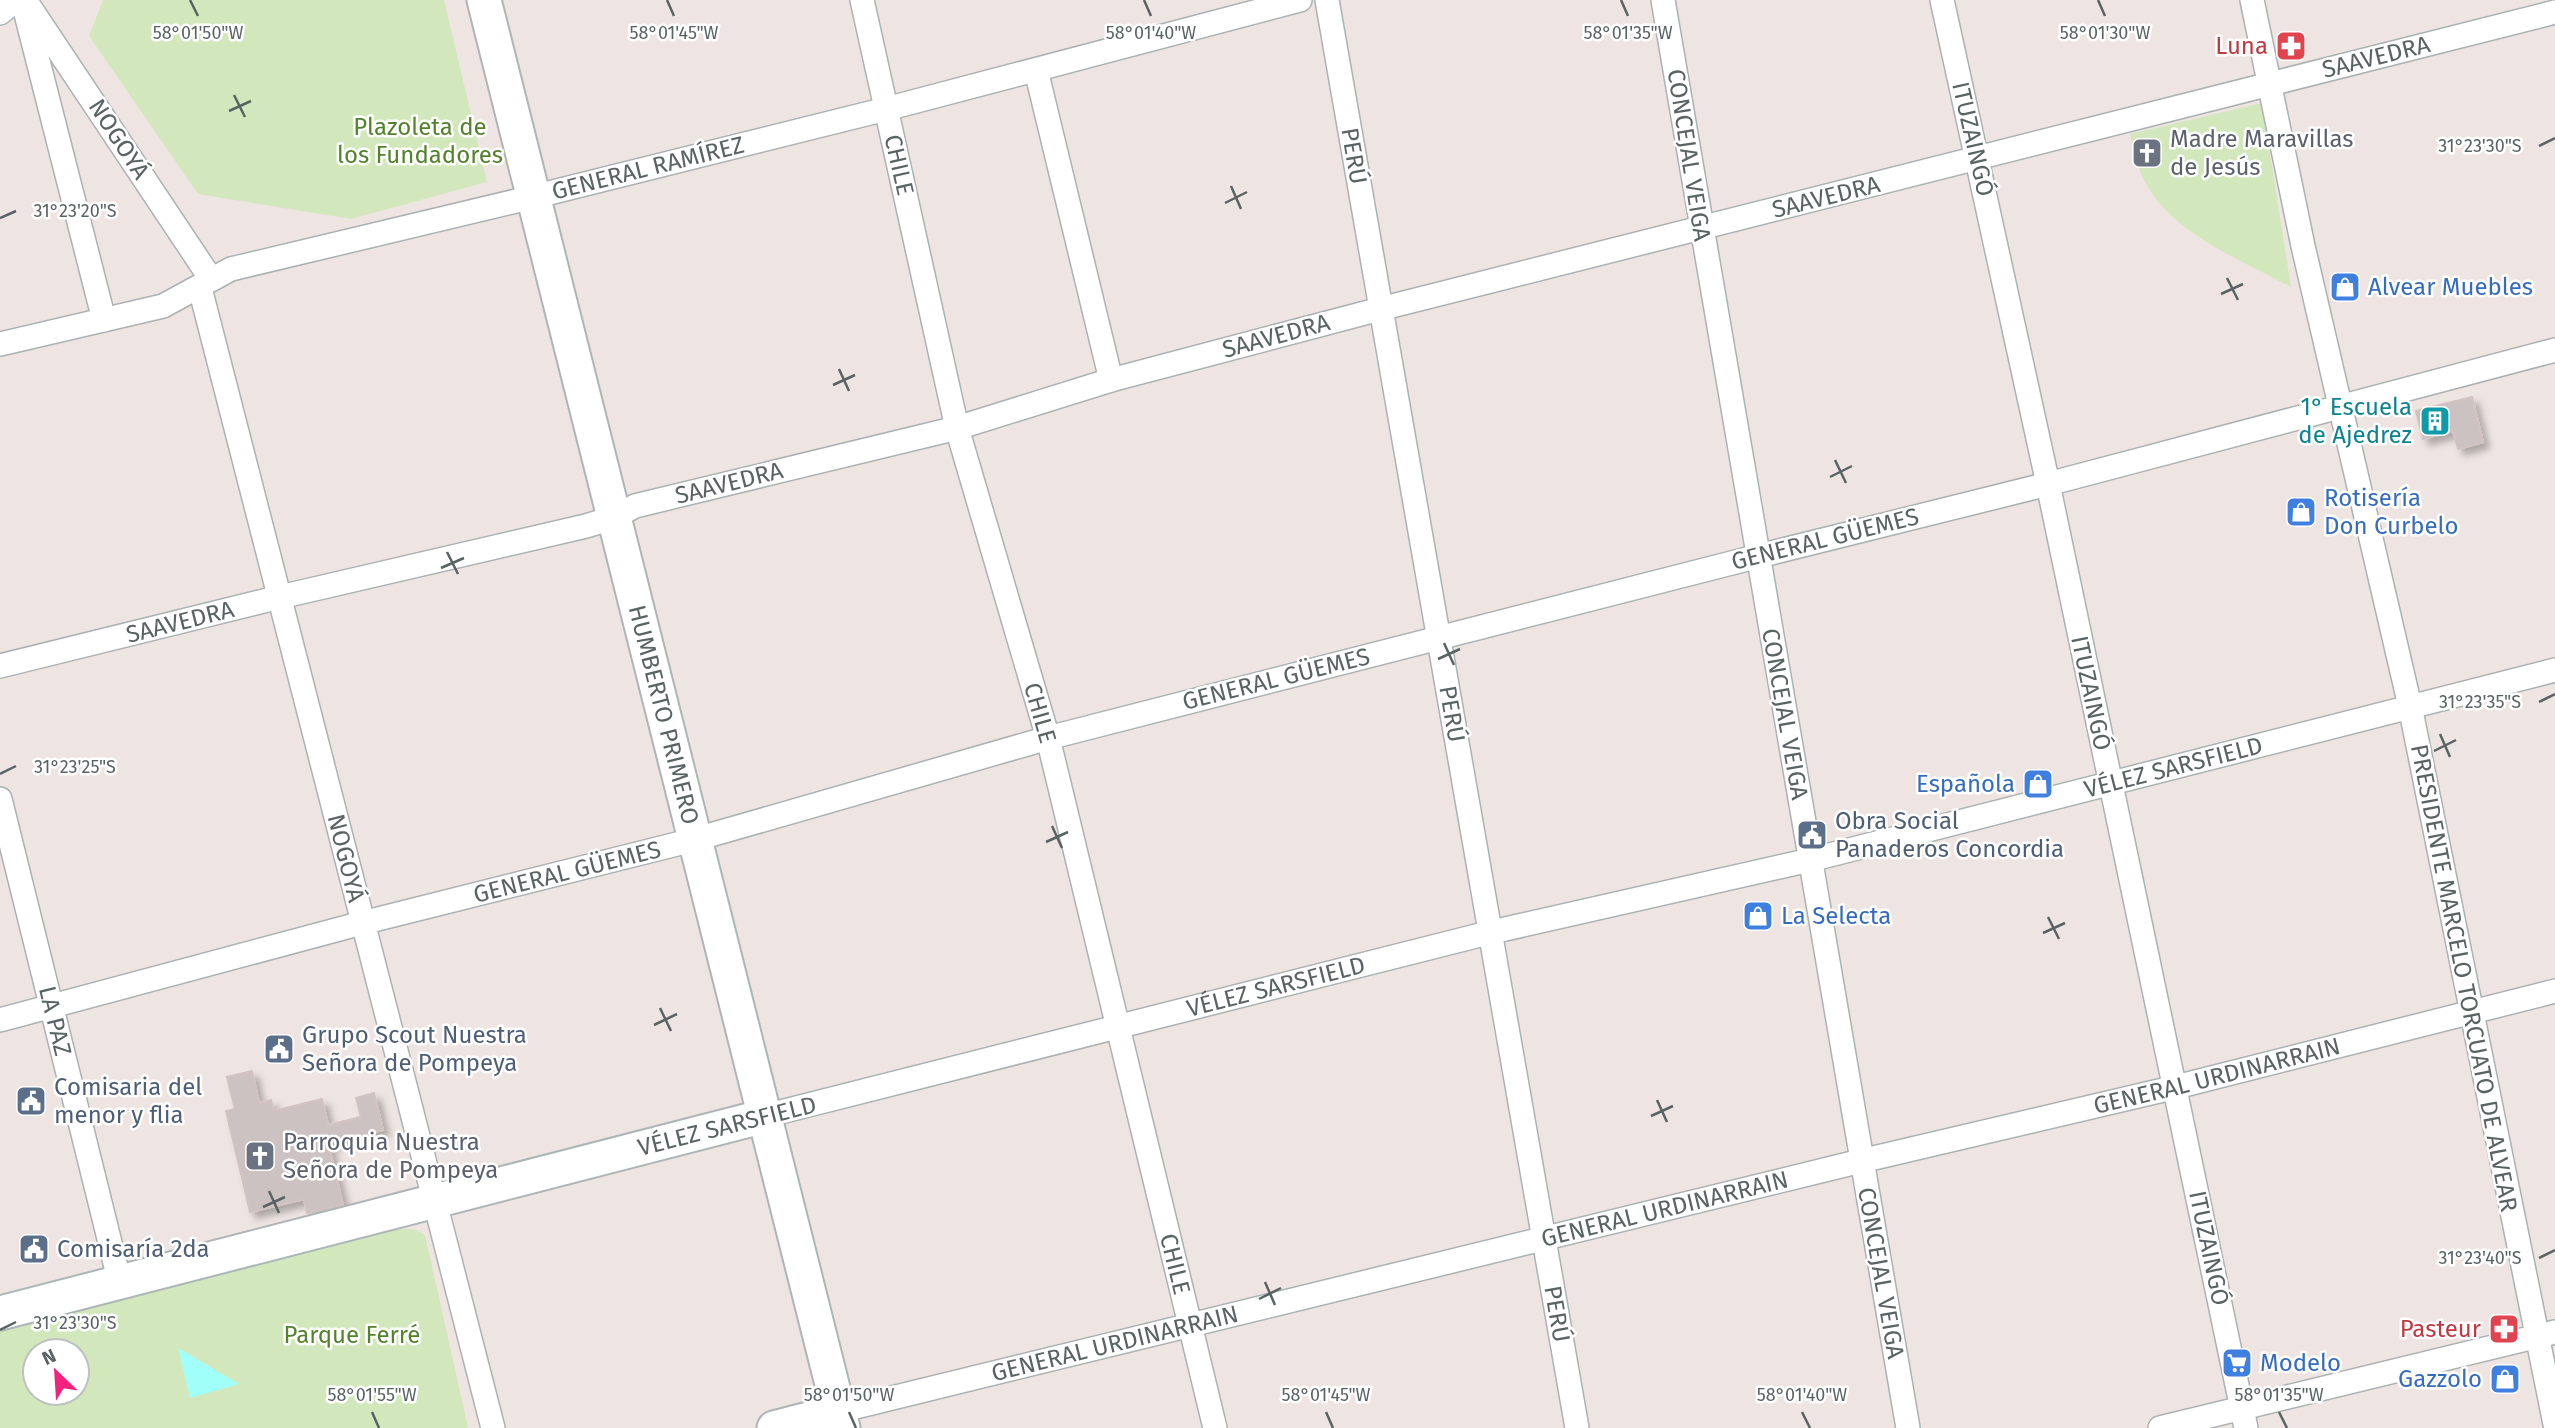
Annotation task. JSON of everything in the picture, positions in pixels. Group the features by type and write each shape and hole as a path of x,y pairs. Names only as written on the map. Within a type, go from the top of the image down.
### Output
{"street":[{"path":"0,13 16,0"},
{"path":"24,0 104,320"},
{"name":"NOGOYÁ","path":"24,0 205,283 280,597 493,1428"},
{"name":"HUMBERTO PRIMERO","path":"484,0 841,1419"},
{"name":"CHILE","path":"862,0 957,428 1048,738 1215,1428"},
{"name":"GENERAL RAMÍREZ","path":"0,344 163,306 231,269 533,197 1036,70 1300,0"},
{"name":"PERÚ","path":"1327,0 1577,1428"},
{"name":"CONCEJAL VEIGA","path":"1663,0 1908,1428"},
{"name":"ITUZAINGÓ","path":"1942,0 2048,484 2109,785 2176,1087 2244,1418"},
{"name":"PRESIDENTE MARCELO TORCUATO DE ALVEAR","path":"2252,0 2303,246 2410,706 2472,1011 2545,1334 2555,1424"},
{"name":"SAAVEDRA","path":"0,666 586,526 615,517 635,506 957,428 1111,380 1380,309 2555,12"},
{"path":"1036,70 1111,380"},
{"name":"GENERAL GÜEMES","path":"0,1020 362,923 694,840 1048,738 1759,555 2048,484 2555,351"},
{"name":"VÉLEZ SARSFIELD","path":"0,1313 1492,932 1810,860 2555,670"},
{"name":"LA PAZ","path":"0,799 120,1283"},
{"name":"GENERAL URDINARRAIN","path":"774,1428 841,1419 1190,1325 2176,1087 2555,991"},
{"path":"2160,1428 2244,1418 2545,1334"}],"green space":[{"name":"Plazoleta de los Fundadores","path":"103,0 444,0 487,182 351,219 198,194 89,36"},
{"path":"2262,103 2291,287 2224,253 2181,224 2163,207 2148,188 2138,166 2130,134"},
{"name":"Parque Ferré","path":"395,1229 414,1229 425,1235 468,1428 0,1428 0,1329"}],"water":[{"path":"178,1348 239,1384 190,1398"}],"building":[{"path":"2472,397 2483,442 2458,449 2453,431 2423,439 2416,411"},
{"path":"252,1071 259,1103 271,1100 273,1111 322,1099 328,1125 361,1117 356,1098 374,1093 383,1130 328,1143 343,1205 307,1213 304,1199 250,1212 226,1111 235,1109 227,1077"}],"place":[{"name":"Luna","path":"2291,46"},
{"name":"Madre Maravillas de Jesús","path":"2147,153"},
{"name":"Alvear Muebles","path":"2345,287"},
{"name":"1° Escuela de Ajedrez","path":"2435,421"},
{"name":"Rotisería Don Curbelo","path":"2301,512"},
{"name":"Española","path":"2038,784"},
{"name":"Obra Social Panaderos Concordia","path":"1812,835"},
{"name":"La Selecta","path":"1758,916"},
{"name":"Grupo Scout Nuestra Señora de Pompeya","path":"279,1049"},
{"name":"Comisaria del menor y flia","path":"31,1101"},
{"name":"Parroquia Nuestra Señora de Pompeya","path":"260,1156"},
{"name":"Comisaría 2da","path":"34,1249"},
{"name":"Pasteur","path":"2504,1329"},
{"name":"Modelo","path":"2237,1363"},
{"name":"Gazzolo","path":"2505,1379"}]}
